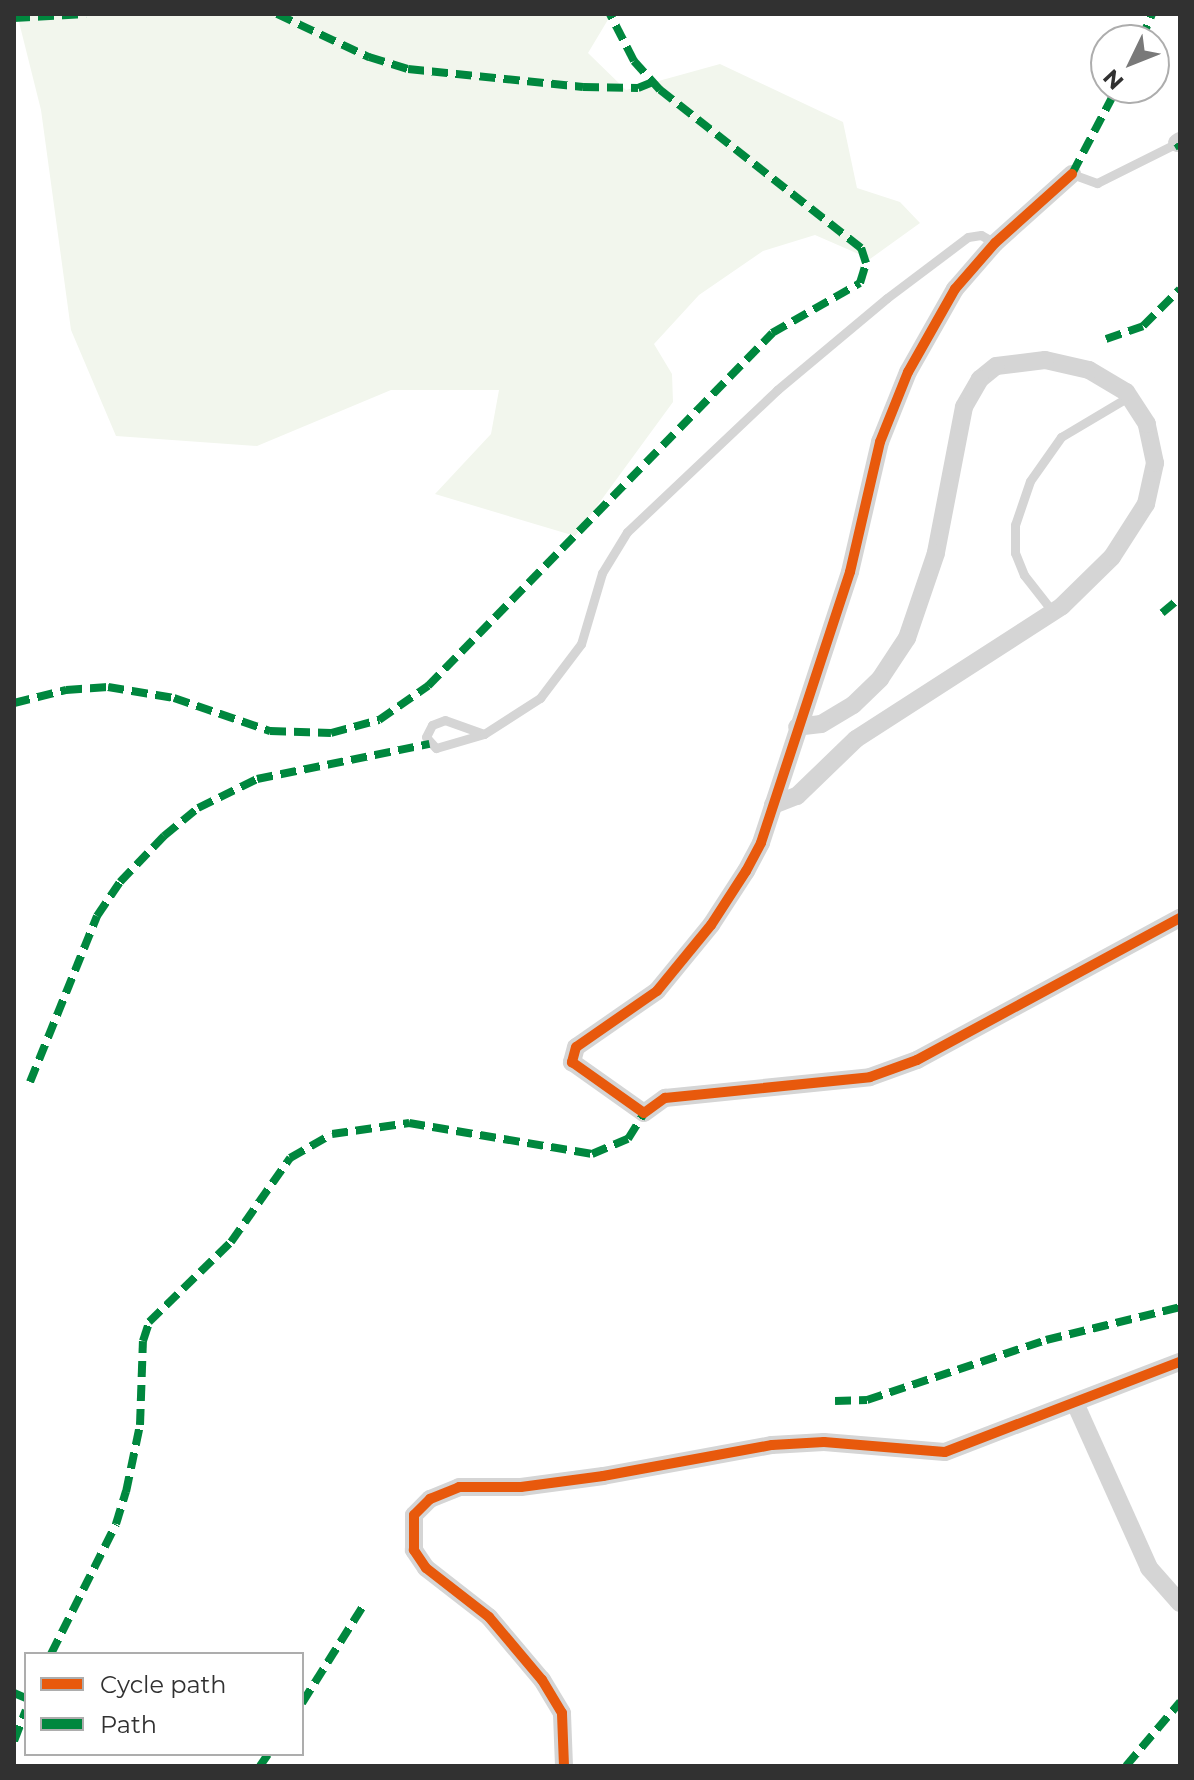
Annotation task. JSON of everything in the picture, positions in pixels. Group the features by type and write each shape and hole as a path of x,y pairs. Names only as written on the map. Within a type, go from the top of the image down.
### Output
{"street":[{"path":"1072,174 995,243 955,289 897,396 874,466 850,572 773,805 746,871 690,952 644,1002 572,1053 575,1066 644,1113 665,1098 852,1080 888,1072 1180,918"},
{"path":"773,805 797,796 856,739 1053,612 1112,557 1151,491 1152,436 1130,396 1102,376 1062,362 1012,362 980,379 964,407 936,553 907,638 880,679 853,705 821,724 797,727"},
{"path":"564,1766 562,1713 542,1680 489,1617 426,1568 414,1550 414,1515 430,1499 459,1487 562,1482 772,1445 824,1442 945,1452 1180,1362"},
{"path":"1075,1403 1149,1568 1180,1603"}],"lane":[{"path":"1072,174 1097,183 1178,142"},
{"path":"484,734 445,720 432,725 426,737 436,748 484,734 526,710 563,672 588,629 607,561 627,532 777,390 961,240 981,235 995,243"},
{"path":"1053,612 1024,575 1015,553 1015,525 1030,481 1061,437 1130,396"}],"shaded area":[{"path":"17,14 605,14 609,18 588,53 626,90 720,64 843,122 857,188 900,202 920,223 870,259 815,235 763,251 699,295 654,344 672,374 673,402 575,536 435,494 491,434 499,390 391,390 257,446 116,436 71,330 41,110"}],"marked path":[{"path":"14,18 86,14"},
{"path":"277,14 369,57 408,69 583,87 638,88 653,82"},
{"path":"14,703 66,690 108,687 174,698 270,731 331,733 379,720 428,686 772,333 860,283 866,263 861,248 660,90 634,61 610,14"},
{"path":"1148,24 1152,14"},
{"path":"1072,174 1109,104"},
{"path":"1177,143 1180,148"},
{"path":"1106,339 1143,326 1180,289"},
{"path":"1162,613 1180,598"},
{"path":"30,1082 97,916 120,882 164,836 198,808 257,779 429,744"},
{"path":"52,1652 116,1524 126,1492 140,1425 143,1341 149,1322 231,1242 290,1158 332,1134 409,1123 592,1154 628,1139 644,1113"},
{"path":"835,1401 867,1400 1046,1340 1180,1307"},
{"path":"304,1700 363,1606"},
{"path":"14,1693 24,1697"},
{"path":"1126,1766 1180,1702"},
{"path":"14,1741 24,1715"},
{"path":"260,1766 267,1756"}],"cycle path":[{"path":"1072,174 995,243 955,289 908,372 880,442 850,572 761,843 746,871 711,925 657,991 576,1047 572,1062 644,1113 665,1098 870,1077 917,1060 1180,918"},
{"path":"564,1766 562,1713 542,1680 489,1617 426,1568 414,1550 414,1515 430,1499 459,1487 521,1487 603,1476 772,1445 824,1442 945,1452 1180,1362"}]}
